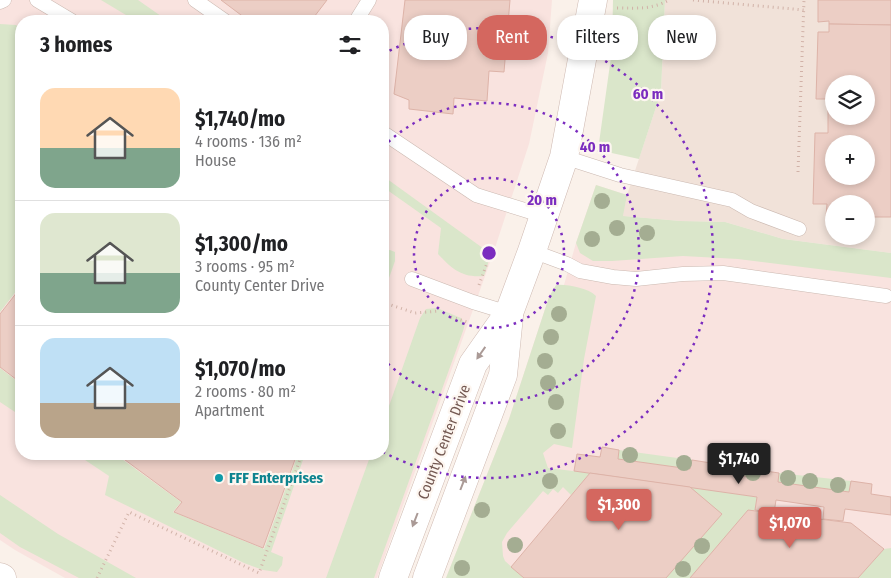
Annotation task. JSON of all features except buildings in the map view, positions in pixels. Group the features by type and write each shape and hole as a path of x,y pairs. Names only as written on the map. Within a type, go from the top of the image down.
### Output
{"street":[{"name":"County Center Drive","path":"427,578 503,375 509,313 564,157 592,4"},
{"name":"County Center Drive","path":"393,578 473,364 509,313"}],"lane":[{"path":"0,2 4,0"},
{"path":"37,0 62,15"},
{"path":"195,0 216,15"},
{"path":"360,15 369,0"},
{"path":"389,137 476,196 544,216"},
{"path":"564,157 628,177 732,200 751,212 799,229"},
{"path":"532,251 580,271 613,278 723,273 886,296"},
{"path":"412,279 473,302 509,313"}],"path":[{"path":"592,4 644,9 658,6 669,0"},
{"path":"693,0 804,10"},
{"path":"798,172 804,0"},
{"path":"389,304 415,313 438,312 467,322"},
{"path":"96,578 129,512 259,573 300,460"}],"shaded area":[{"path":"0,0 552,0 547,58 547,15 477,15 477,60 547,60 529,144 494,251 377,578 65,578 0,540"},
{"path":"665,0 891,0 891,253 829,245 875,245 875,195 825,195 825,244 783,239 725,222 680,221 622,216 627,195 661,92 662,60 716,60 716,15 664,15"},
{"path":"596,185 627,195 623,216 680,221 725,222 783,239 891,253 891,578 446,578 509,419 549,297 556,285 564,285"}],"green space":[{"path":"101,0 138,0 159,15 126,15"},
{"path":"613,0 665,0 664,15 648,15 648,60 662,60 661,92 639,159 598,150 611,60 638,60 638,15 613,15"},
{"path":"0,24 15,25 15,293 0,312"},
{"path":"389,180 491,254 484,276 463,274 453,268 438,254 441,228 389,191"},
{"path":"596,185 627,195 623,216 680,221 725,222 783,239 891,253 891,278 738,259 683,256 593,261 580,253 576,243"},
{"path":"389,250 395,252 395,261 389,278"},
{"path":"556,285 577,287 596,296 584,359 572,448 554,444 543,453 548,468 590,473 571,495 563,487 558,493 553,489 548,495 543,491 507,533 502,542 503,556 505,561 524,578 446,578 509,419 549,297"},
{"path":"437,308 461,318 465,324 374,578 326,578 369,460 389,460 389,406 420,318 426,309"},
{"path":"0,368 15,379 15,412 0,402"},
{"path":"619,450 692,460 690,469 618,459"},
{"path":"85,460 123,460 181,502 173,512 264,549 296,460 303,460 271,552 283,557 282,565 277,572 263,570 244,563 105,495 109,476"},
{"path":"711,463 759,470 758,478 710,471"},
{"path":"779,473 851,481 849,492 778,482"},
{"path":"690,487 757,497 755,510 748,510 690,578 666,578"},
{"path":"0,495 58,534 136,578 79,578 20,547 0,533"},
{"path":"891,548 891,578 858,578 884,549"}],"place":[{"name":"FFF Enterprises","path":"219,478"}]}
